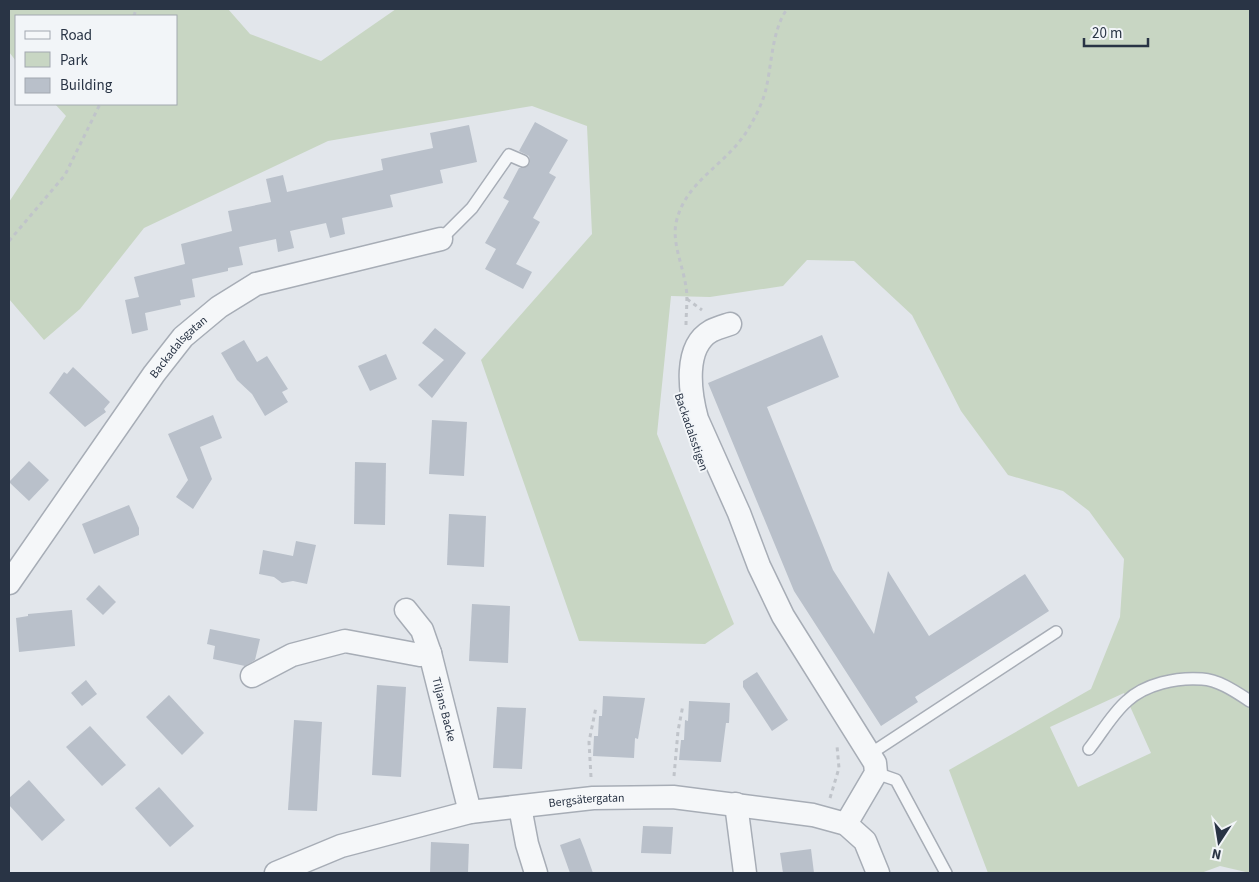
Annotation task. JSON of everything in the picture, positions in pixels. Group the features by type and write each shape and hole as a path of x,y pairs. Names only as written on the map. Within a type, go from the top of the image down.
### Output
{"street":[{"name":"Backadalsgatan","path":"9,584 154,374 183,337 219,308 256,284 441,239"},
{"name":"Backadalsstigen","path":"730,324 710,331 697,345 690,377 690,395 697,419 783,616 873,763"},
{"name":"Tiljans Backe","path":"406,610 422,630 430,654 470,812"},
{"path":"252,676 292,655 345,640 420,655 430,654"},
{"path":"846,824 873,763"},
{"name":"Bergsätergatan","path":"276,873 341,846 470,812 593,798 673,797 813,815 846,824 865,841 878,873"},
{"path":"736,804 745,873"},
{"path":"520,807 527,844 536,873"}],"lane":[{"path":"441,239 472,208 509,155 523,161"},
{"path":"946,873 896,780 873,763 1056,632"},
{"path":"1089,749 1126,701 1144,688 1177,681 1203,679 1227,686 1250,701"}],"path":[{"path":"685,330 686,288 677,247 676,226 680,208 694,186 732,152 747,132 765,94 776,37 787,9"},
{"path":"9,241 65,175 100,105"},
{"path":"673,797 678,731 683,705"},
{"path":"593,798 589,742 596,707"},
{"path":"830,799 839,768 839,758 834,740"}],"green space":[{"path":"9,9 228,9 250,34 321,61 396,9 1250,9 1250,873 1220,866 1201,873 988,873 949,770 1091,689 1120,617 1124,559 1089,511 1063,491 1008,475 961,411 912,315 854,261 807,260 783,286 710,297 671,296 657,434 734,624 705,644 579,641 481,360 592,234 587,126 532,106 328,141 144,228 80,309 44,340 9,299 9,202 66,116 56,105 178,105 178,15 15,15 15,60 9,52","holes":["1124,693 1151,753 1078,787 1050,727"]}],"building":[{"path":"535,122 568,140 549,173 556,177 533,218 540,222 516,264 532,272 523,289 485,269 496,249 485,243 509,201 503,198 519,168 524,168 530,163 529,156 519,151"},
{"path":"469,125 477,162 440,170 443,183 390,195 393,207 342,218 345,234 330,238 326,223 290,231 294,248 278,252 276,239 239,247 243,265 228,268 228,271 192,279 195,297 180,300 181,305 145,313 148,330 132,334 125,300 139,297 134,277 185,264 181,244 232,231 228,211 271,202 266,179 283,175 287,192 383,170 381,159 433,148 430,133"},
{"path":"435,328 466,353 432,398 418,385 444,360 422,343"},
{"path":"822,335 839,377 767,407 833,570 874,634 888,571 929,636 1025,574 1049,611 915,697 918,702 881,726 794,591 708,383"},
{"path":"244,340 257,362 267,356 288,389 282,392 288,402 265,416 252,394 237,380 221,353"},
{"path":"386,354 397,379 370,391 358,366"},
{"path":"73,367 110,402 104,409 106,412 85,427 49,393 64,372 67,374"},
{"path":"213,415 222,438 200,447 212,479 193,509 176,497 188,480 168,434"},
{"path":"432,420 467,422 464,476 429,474"},
{"path":"29,461 49,480 29,501 9,482"},
{"path":"355,462 386,463 385,525 354,524"},
{"path":"129,505 139,528 139,535 94,554 82,524"},
{"path":"449,514 486,516 484,567 447,565"},
{"path":"296,541 316,545 307,584 293,581 282,583 274,577 259,574 263,550 293,556"},
{"path":"99,585 116,602 103,615 86,599"},
{"path":"472,604 510,606 508,663 469,661"},
{"path":"72,610 75,646 19,652 16,618 28,616 28,614"},
{"path":"210,629 260,639 255,660 245,666 213,659 215,646 207,644"},
{"path":"757,672 788,720 772,731 743,687 743,681"},
{"path":"86,680 97,694 82,706 71,693"},
{"path":"377,685 406,687 401,777 372,775"},
{"path":"169,695 204,733 182,755 146,717"},
{"path":"603,696 645,698 638,739 635,738 634,758 593,756 594,736 598,736 599,716 602,716"},
{"path":"689,701 730,703 729,723 726,723 721,762 679,760 681,740 684,740 685,720 688,721"},
{"path":"497,707 526,708 522,769 493,768"},
{"path":"294,720 322,722 317,811 288,810"},
{"path":"90,726 126,765 102,786 66,747"},
{"path":"29,780 65,820 42,841 9,805 9,798"},
{"path":"159,787 194,826 170,847 135,808"},
{"path":"643,826 673,827 671,854 641,853"},
{"path":"580,838 593,873 570,873 560,845"},
{"path":"431,842 469,844 468,873 430,873"},
{"path":"811,849 814,873 783,873 780,853"}]}
